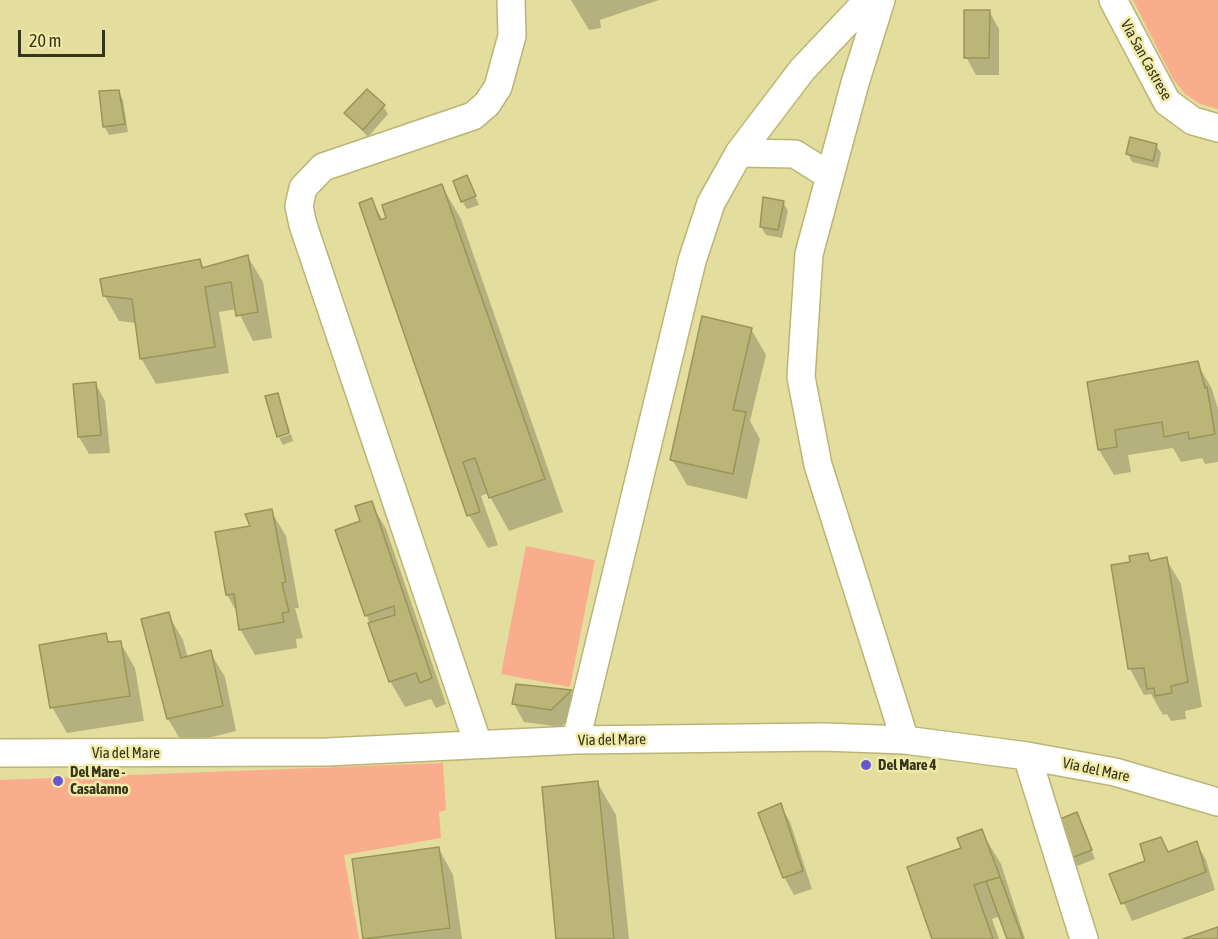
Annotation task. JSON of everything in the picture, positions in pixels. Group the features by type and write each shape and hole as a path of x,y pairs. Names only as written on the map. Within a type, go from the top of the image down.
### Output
{"street":[{"path":"478,744 303,225 299,206 303,188 323,167 473,116 488,104 498,87 512,36 511,0"},
{"path":"576,740 692,261 711,203 739,153 802,70 868,0"},
{"path":"881,0 809,254 801,377 818,465 905,740"},
{"name":"Via San Castrese","path":"1113,0 1167,102 1193,121 1218,129"},
{"path":"739,153 795,154 830,176"},
{"name":"Via del Mare","path":"0,753 327,752 576,740 824,737 905,740 1026,756 1115,772 1218,802"},
{"path":"1026,756 1084,939"}],"shaded area":[{"path":"1133,0 1218,0 1218,109 1200,104 1185,94 1173,79"},
{"path":"526,546 595,560 570,687 501,674"},
{"path":"443,763 446,810 439,812 441,838 344,855 359,939 0,939 0,780"}],"building":[{"path":"964,10 990,10 989,58 964,58"},
{"path":"367,89 385,105 363,130 344,113"},
{"path":"119,90 125,124 103,127 99,91"},
{"path":"1130,137 1157,144 1153,161 1126,154"},
{"path":"467,175 476,196 461,202 453,181"},
{"path":"442,184 545,479 489,498 475,458 463,462 480,512 467,516 359,203 372,198 380,220 386,218 382,205"},
{"path":"763,197 784,201 778,230 760,227"},
{"path":"248,255 258,312 236,316 231,282 205,287 215,347 140,359 132,299 103,296 100,279 200,259 202,268"},
{"path":"702,316 752,328 733,410 746,412 733,474 670,460"},
{"path":"1198,361 1205,388 1207,387 1215,434 1189,439 1188,432 1164,437 1162,422 1115,430 1117,447 1098,450 1087,382"},
{"path":"96,382 101,435 78,437 73,384"},
{"path":"278,393 289,433 277,437 265,396"},
{"path":"372,501 432,678 420,683 416,673 389,682 368,623 395,615 394,606 365,616 335,530 360,521 355,506"},
{"path":"272,509 286,582 282,583 289,612 282,613 284,622 239,630 234,594 226,595 215,532 250,526 245,514"},
{"path":"1148,553 1150,561 1167,557 1188,682 1171,686 1172,693 1155,696 1154,688 1147,689 1144,668 1128,669 1111,565 1130,562 1129,556"},
{"path":"169,612 181,658 211,650 223,706 167,719 141,619"},
{"path":"106,633 108,642 121,641 130,696 50,708 39,645"},
{"path":"516,684 572,690 551,710 512,704"},
{"path":"598,781 614,939 556,939 542,787"},
{"path":"781,803 803,871 783,878 758,813"},
{"path":"1077,812 1092,850 1071,858 1058,820"},
{"path":"982,829 1000,877 974,885 993,939 932,939 907,867 961,848 957,838"},
{"path":"1161,837 1168,852 1197,841 1206,872 1121,904 1109,874 1145,861 1140,844"},
{"path":"439,847 450,928 363,939 352,859"},
{"path":"1000,877 1023,939 1007,939 986,881"},
{"path":"1218,927 1218,939 1183,939"}],"place":[{"name":"Del Mare 4","path":"866,765"},
{"name":"Del Mare - Casalanno","path":"58,781"}]}
